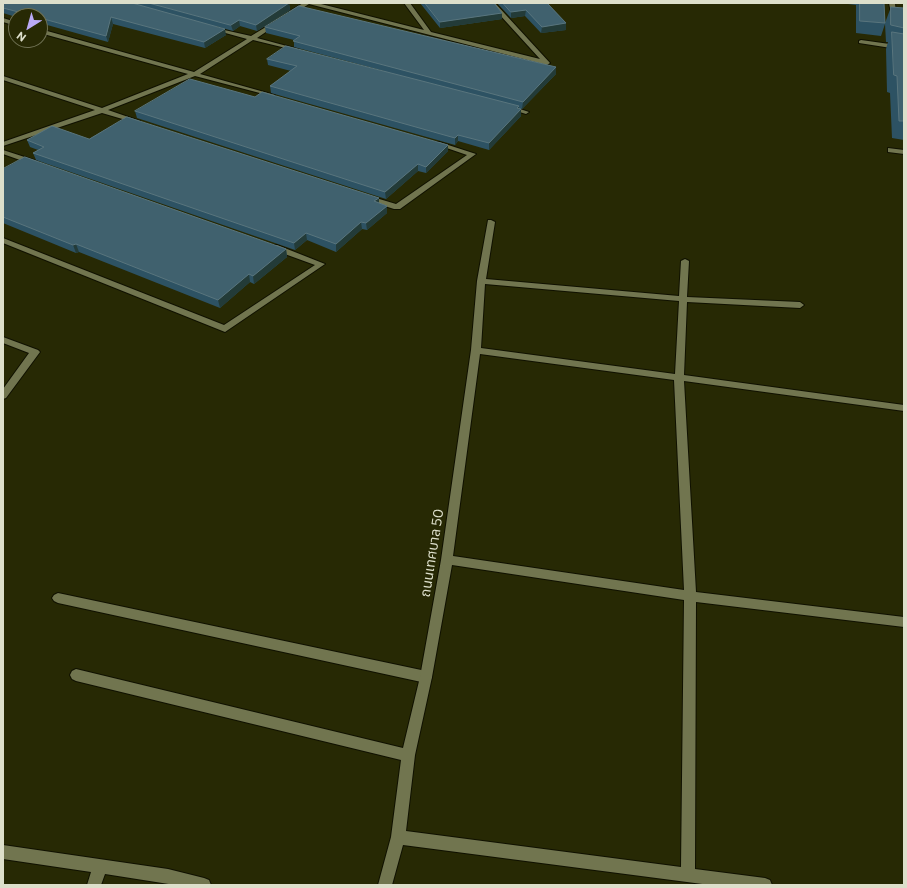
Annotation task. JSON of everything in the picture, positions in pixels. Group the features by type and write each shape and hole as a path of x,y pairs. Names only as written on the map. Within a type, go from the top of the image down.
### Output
{"street":[{"path":"3,144 104,110 195,74 308,3 547,63 492,3"},
{"path":"407,3 428,32"},
{"path":"892,3 894,13"},
{"path":"207,27 306,53"},
{"path":"48,33 278,98"},
{"path":"861,42 904,48"},
{"path":"3,78 149,125"},
{"path":"503,105 526,112"},
{"path":"360,194 397,207 472,154 427,141"},
{"path":"891,150 904,152"},
{"path":"3,152 40,165"},
{"name":"ถนนเทศบาล 50","path":"385,885 398,837 408,755 426,677 447,560 476,350 481,281 491,222"},
{"path":"3,240 225,329 321,264 269,246"},
{"path":"685,261 679,379 690,596 688,875"},
{"path":"481,281 683,299 800,305"},
{"path":"3,340 35,352 3,396"},
{"path":"476,350 679,379 904,408"},
{"path":"447,560 690,596 904,622"},
{"path":"58,598 426,677"},
{"path":"76,675 408,755"},
{"path":"398,837 765,885"},
{"path":"3,852 101,865 168,876 204,885"},
{"path":"94,885 101,865"}],"building":[{"path":"3,3 132,3 225,29 204,42 111,17 106,36 48,20 48,8 8,8 8,9 3,8"},
{"path":"149,3 289,3 256,25 239,20 231,25"},
{"path":"425,3 494,3 502,13 440,22"},
{"path":"503,3 547,3 566,23 542,27 526,10 511,12"},
{"path":"860,3 884,3 885,23 860,21"},
{"path":"299,6 556,67 523,102 293,41 300,36 265,27"},
{"path":"891,7 904,8 904,28 891,25"},
{"path":"892,32 904,34 904,121 899,121 897,76 894,75"},
{"path":"286,46 519,106 517,108 521,109 489,143 458,135 455,138 270,86 297,66 267,59"},
{"path":"190,79 255,97 262,92 448,145 426,167 418,164 385,192 135,111"},
{"path":"127,117 379,198 374,201 387,206 366,223 361,222 336,244 306,233 294,243 33,153 44,147 27,140 52,126 89,139"},
{"path":"25,157 286,249 253,276 249,274 218,300 3,217 3,169"}]}
